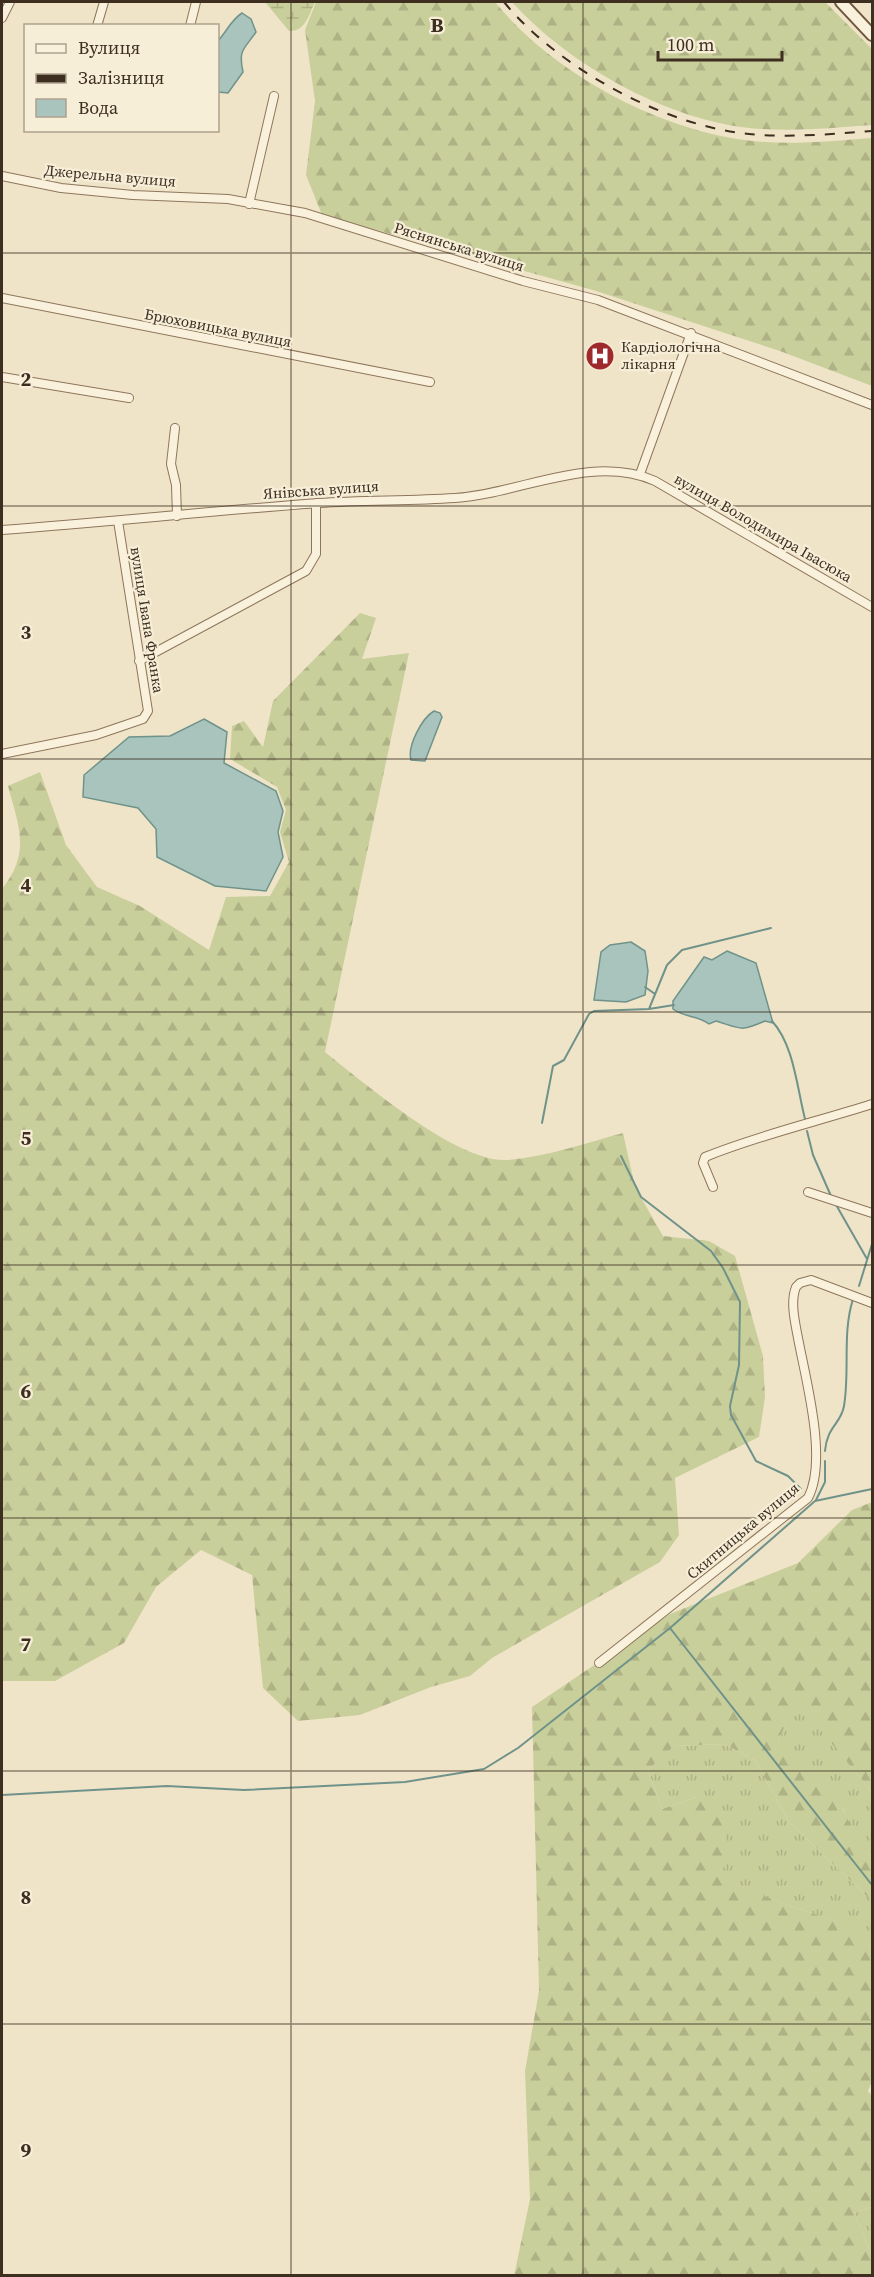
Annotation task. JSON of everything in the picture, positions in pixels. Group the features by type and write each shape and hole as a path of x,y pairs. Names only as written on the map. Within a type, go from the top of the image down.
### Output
{"main road":[{"path":"842,2 873,35"}],"street":[{"path":"2,18 10,2"},
{"path":"98,24 105,2"},
{"path":"190,24 196,2"},
{"path":"249,204 274,96"},
{"name":"Джерельна вулиця","path":"2,176 61,188 133,195 216,198"},
{"name":"Ряснянська вулиця","path":"216,198 305,213 523,281 598,300 691,333 873,405"},
{"name":"Брюховицька вулиця","path":"2,298 430,382"},
{"path":"640,474 691,333"},
{"path":"2,377 129,398"},
{"path":"175,428 171,464 176,485 177,516"},
{"name":"Янівська вулиця","path":"2,530 316,504 389,499 456,498 589,472 640,474"},
{"name":"вулиця Володимира Івасюка","path":"640,474 873,607"},
{"path":"139,662 306,571 316,554 316,504"},
{"name":"вулиця Івана Франка","path":"2,754 96,735 143,719 148,711 118,521"},
{"path":"713,1187 703,1163 705,1157 755,1137 802,1126 873,1104"},
{"path":"808,1192 873,1213"},
{"name":"Скитницька вулиця","path":"599,1663 808,1498 817,1474 813,1430 794,1315 794,1293 800,1283 811,1280 872,1302"}],"green space":[{"path":"265,2 315,2 303,26 289,31"},
{"path":"316,2 495,2 518,28 575,73 641,110 676,123 711,133 761,142 872,138 872,386 780,351 593,290 322,215 306,175 315,101 305,30"},
{"path":"512,2 825,2 872,49 872,125 764,129 717,123 684,113 652,101 589,67 561,47"},
{"path":"360,613 376,618 362,659 409,653 325,1052 412,1119 463,1149 487,1157 507,1160 536,1156 623,1133 635,1187 663,1236 709,1241 735,1256 763,1356 765,1397 759,1437 675,1478 679,1535 660,1562 492,1658 470,1676 431,1687 360,1715 298,1721 263,1688 252,1575 201,1550 156,1587 124,1643 55,1681 3,1681 2,889 11,876 20,851 19,827 8,786 40,772 66,845 97,887 140,906 209,950 226,897 270,896 289,862 280,832 286,810 277,787 230,759 232,726 244,721 263,747 273,701"},
{"path":"872,1502 872,1792 798,1703 778,1739 806,1762 832,1790 848,1819 856,1841 872,1857 872,1901 789,1822 755,1760 724,1744 674,1746 648,1770 662,1809 697,1797 713,1808 722,1819 726,1836 726,1854 721,1879 790,1906 855,1927 872,1949 872,2081 868,2091 872,2096 872,2207 854,2213 872,2256 872,2275 514,2276 530,2199 525,2071 539,1991 532,1707 670,1614 798,1563 852,1510"},
{"path":"798,1702 872,1792 872,1857 855,1844 844,1810 778,1739"},
{"path":"724,1744 755,1760 789,1822 872,1901 872,1949 854,1927 790,1906 720,1879 726,1841 721,1826 697,1797 662,1809 648,1770 673,1746"},
{"path":"872,2207 872,2256 854,2213"}],"water":[{"path":"242,13 251,19 256,32 242,54 243,72 228,93 219,92 219,40"},
{"path":"434,711 440,713 442,717 425,761 411,760 411,747 416,733"},
{"path":"204,719 227,732 224,763 276,791 283,811 278,832 283,857 266,891 215,886 157,857 156,829 138,808 83,797 84,775 129,737 170,736"},
{"path":"631,942 645,951 648,971 645,995 626,1002 594,1000 601,952 610,945"},
{"path":"727,951 756,963 773,1023 765,1021 745,1028 716,1021 709,1024 673,1009 673,1001 704,957 712,960"}],"waterway":[{"path":"649,1009 667,965 682,950 771,928"},
{"path":"645,987 655,994"},
{"path":"542,1123 553,1066 564,1060 589,1014 594,1011 649,1009 674,1005"},
{"path":"772,1021 790,1054 805,1119"},
{"path":"807,1131 813,1155 831,1196"},
{"path":"621,1156 641,1197 711,1251 723,1268 740,1302 739,1365 730,1406 731,1415 756,1461 788,1476 801,1489"},
{"path":"835,1203 867,1259"},
{"path":"859,1286 872,1244"},
{"path":"825,1451 828,1436 844,1406 848,1325 853,1299"},
{"path":"816,1500 825,1482 825,1461"},
{"path":"2,1795 167,1786 244,1790 405,1782 484,1769 518,1748 670,1628 815,1501 872,1489"},
{"path":"670,1628 872,1885"}],"railway":[{"path":"504,2 526,26 582,70 648,106 682,119 716,129 764,135 872,131"}],"place":[{"name":"Кардіологічна лікарня","path":"600,356"}]}
